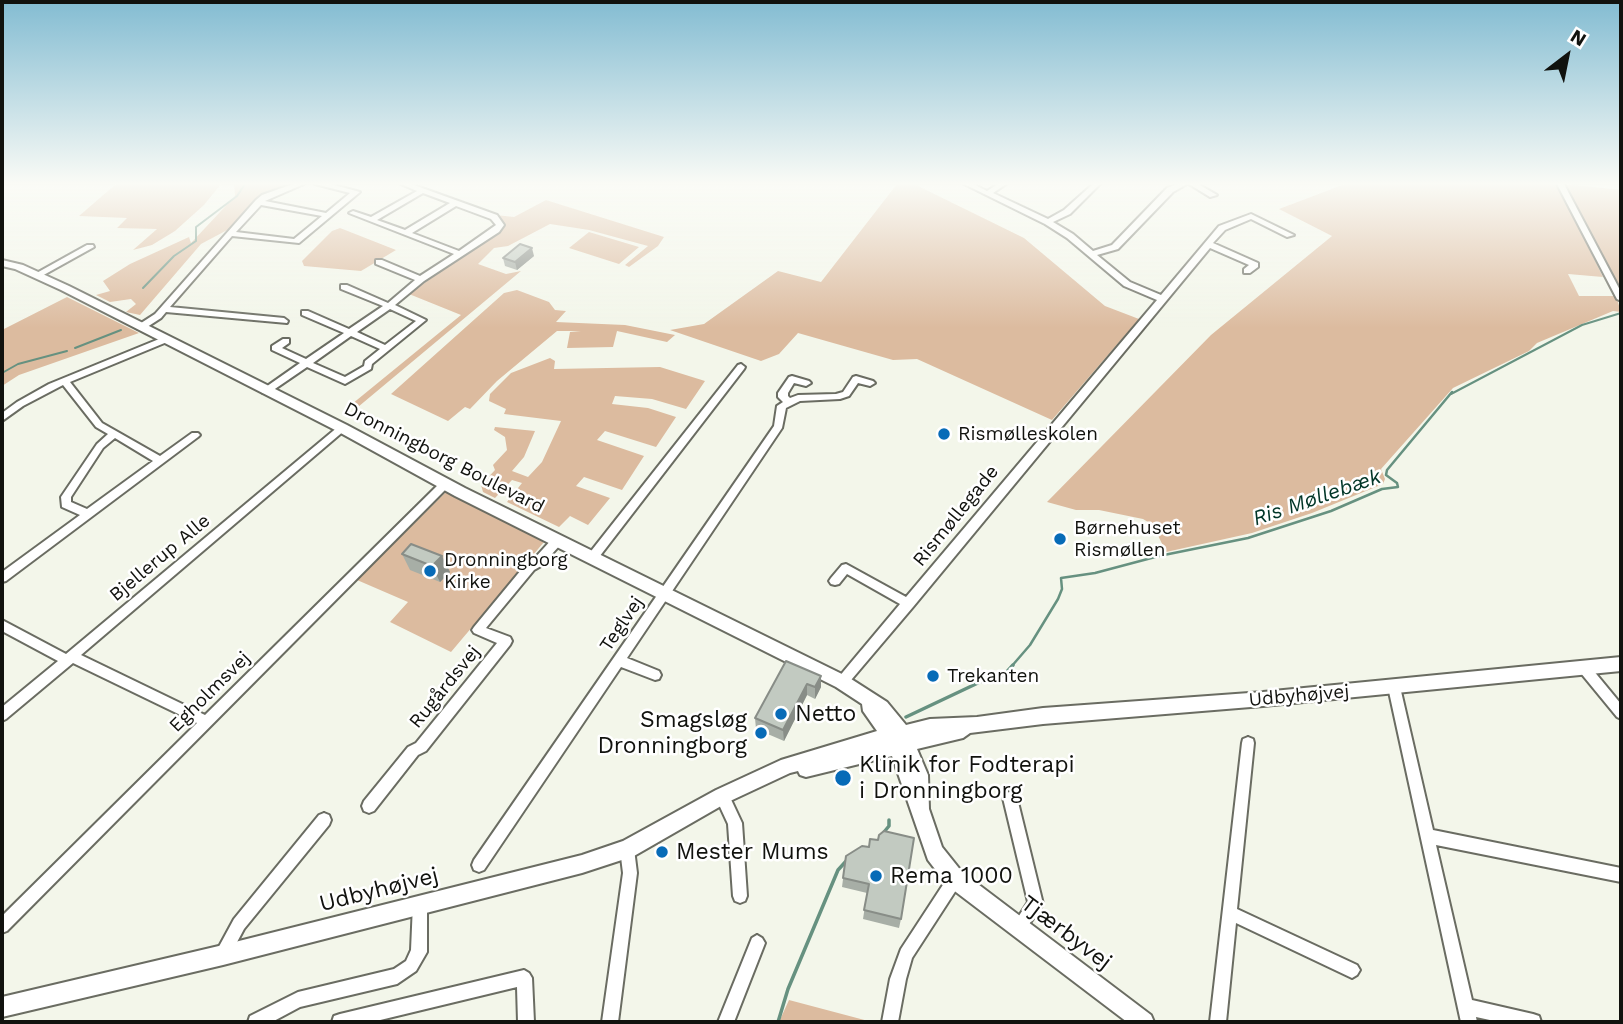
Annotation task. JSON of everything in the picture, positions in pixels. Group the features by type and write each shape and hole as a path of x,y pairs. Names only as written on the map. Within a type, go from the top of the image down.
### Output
{"street":[{"path":"141,327 164,310 230,234 296,241 307,232"},
{"path":"403,232 460,254"},
{"path":"266,391 351,334 421,279 493,232"},
{"path":"1061,232 1127,284 1163,299"},
{"path":"1092,254 1115,247 1130,232"},
{"name":"Rismøllegade","path":"842,682 1219,232"},
{"name":"Rismøllegade","path":"1283,232 1290,235"},
{"path":"1585,232 1621,299"},
{"path":"1208,244 1255,265 1247,271"},
{"path":"37,275 90,247"},
{"path":"379,262 421,279"},
{"name":"Dronningborg Boulevard","path":"2,263 37,275 342,428 557,541 842,682 863,696 899,740"},
{"path":"286,341 275,348 345,381 368,367 368,363 422,320 344,287"},
{"path":"164,310 284,321"},
{"path":"305,313 387,349"},
{"path":"2,418 32,396 164,340"},
{"path":"592,558 741,367"},
{"name":"Teglvej","path":"480,865 779,426 780,412 788,401 783,397 783,393 792,379 806,383"},
{"path":"788,401 799,398 838,397 846,394 856,379 870,383"},
{"path":"65,381 90,417 160,460"},
{"name":"Bjellerup Alle","path":"2,715 342,428"},
{"path":"88,514 66,504 66,497 100,446 114,434"},
{"path":"2,578 195,435"},
{"name":"Egholmsvej","path":"2,926 446,484"},
{"name":"Rugårdsvej","path":"369,806 414,751 421,747 506,641 478,630 530,567 557,541"},
{"path":"835,581 846,568 909,604"},
{"path":"2,625 207,722"},
{"path":"618,660 655,675"},
{"name":"Udbyhøjvej","path":"2,1007 223,955 582,864 627,849 753,781 899,740 1043,716 1394,687 1621,664"},
{"path":"1584,668 1621,713"},
{"path":"1394,687 1468,1015 1533,1022"},
{"name":"Tjærbyvej","path":"899,740 935,853 954,879 1144,1022"},
{"path":"1218,1022 1248,743"},
{"path":"722,796 734,823 740,895"},
{"path":"1010,798 1036,904 1018,929"},
{"path":"223,955 239,924 324,820"},
{"path":"1427,835 1621,875"},
{"path":"610,1022 630,873 627,849"},
{"path":"890,1022 906,954 954,879"},
{"path":"256,1022 281,1015 298,1000 397,976 411,966 419,952 420,904"},
{"path":"1230,913 1352,970"},
{"path":"726,1022 757,943"},
{"path":"341,1022 367,1019 524,978 526,1022"}],"shaded area":[{"path":"154,232 174,232 152,245 133,250"},
{"path":"201,232 224,232 201,244 140,315 126,312 136,304 131,299 110,302 96,295 110,291 103,281 130,264 189,237 191,243"},
{"path":"331,232 350,232 396,250 361,271 304,266 302,261"},
{"path":"496,232 535,232 508,246 494,248 478,264 506,274 521,271 358,407 352,404 461,315 409,294"},
{"path":"589,232 639,247 619,264 569,248"},
{"path":"596,232 647,232 664,237 658,246 629,267 625,265 648,246"},
{"path":"860,232 1011,232 1024,238 1105,306 1139,319 1052,420 917,359 893,360 798,333 779,354 761,361 670,330 704,324 778,271 821,282"},
{"path":"1324,232 1581,232 1603,277 1568,274 1579,296 1616,296 1621,312 1613,311 1537,343 1529,351 1453,388 1381,469 1385,479 1383,484 1312,513 1252,533 1166,552 1153,525 1143,519 1099,510 1076,510 1047,502 1211,335 1332,236"},
{"path":"1589,232 1621,232 1621,293"},
{"path":"517,290 549,302 555,310 566,311 556,322 625,325 675,335 667,342 617,331 613,347 567,348 570,332 581,331 557,331 497,381 470,409 465,407 448,421 391,394 504,293"},
{"path":"67,297 139,333 19,375 2,386 2,330"},
{"path":"550,358 555,361 554,369 660,367 705,381 686,409 652,399 615,396 612,404 648,408 676,417 656,447 605,431 597,440 644,456 622,490 584,477 576,486 610,498 588,525 570,516 559,527 507,502 522,483 512,480 495,498 483,492 481,485 495,470 493,465 507,450 505,437 494,430 495,427 535,431 524,457 512,471 528,477 542,462 561,421 504,414 506,409 489,401 490,394 511,373"},
{"path":"446,492 544,542 451,652 390,622 408,602 357,580"},
{"path":"789,1000 872,1022 779,1022"}],"building":[{"path":"520,244 532,248 515,262 503,258"},
{"path":"411,544 442,556 432,566 402,554"},
{"name":"Netto","path":"786,661 821,676 815,687 807,684 783,730 755,718"},
{"name":"Rema 1000","path":"884,831 914,838 901,919 864,910 869,884 843,878 846,856 862,846 869,847 870,839 878,840"}],"waterway":[{"path":"143,288 174,256 196,241 196,232"},
{"name":"Ris Møllebæk","path":"1451,394 1582,325 1621,313"},
{"path":"75,348 121,330"},
{"path":"2,373 18,364 67,351"},
{"name":"Ris Møllebæk","path":"1011,667 1030,645 1058,599 1062,589 1061,578 1095,573 1159,556 1248,538 1331,511 1382,489 1398,487 1397,483 1386,475 1387,470 1452,392"},
{"name":"Ris Møllebæk","path":"997,677 1004,675 1013,665"},
{"name":"Ris Møllebæk","path":"906,717 980,682"},
{"name":"Ris Møllebæk","path":"884,832 889,826 889,820"},
{"name":"Ris Møllebæk","path":"778,1022 788,989 838,870 848,859"}],"place":[{"name":"Rismølleskolen","path":"944,434"},
{"name":"Børnehuset Rismøllen","path":"1060,539"},
{"name":"Dronningborg Kirke","path":"430,571"},
{"name":"Trekanten","path":"933,676"},
{"name":"Netto","path":"781,714"},
{"name":"Smagsløg Dronningborg","path":"761,733"},
{"name":"Klinik for Fodterapi i Dronningborg","path":"843,778"},
{"name":"Mester Mums","path":"662,852"},
{"name":"Rema 1000","path":"876,876"}]}
